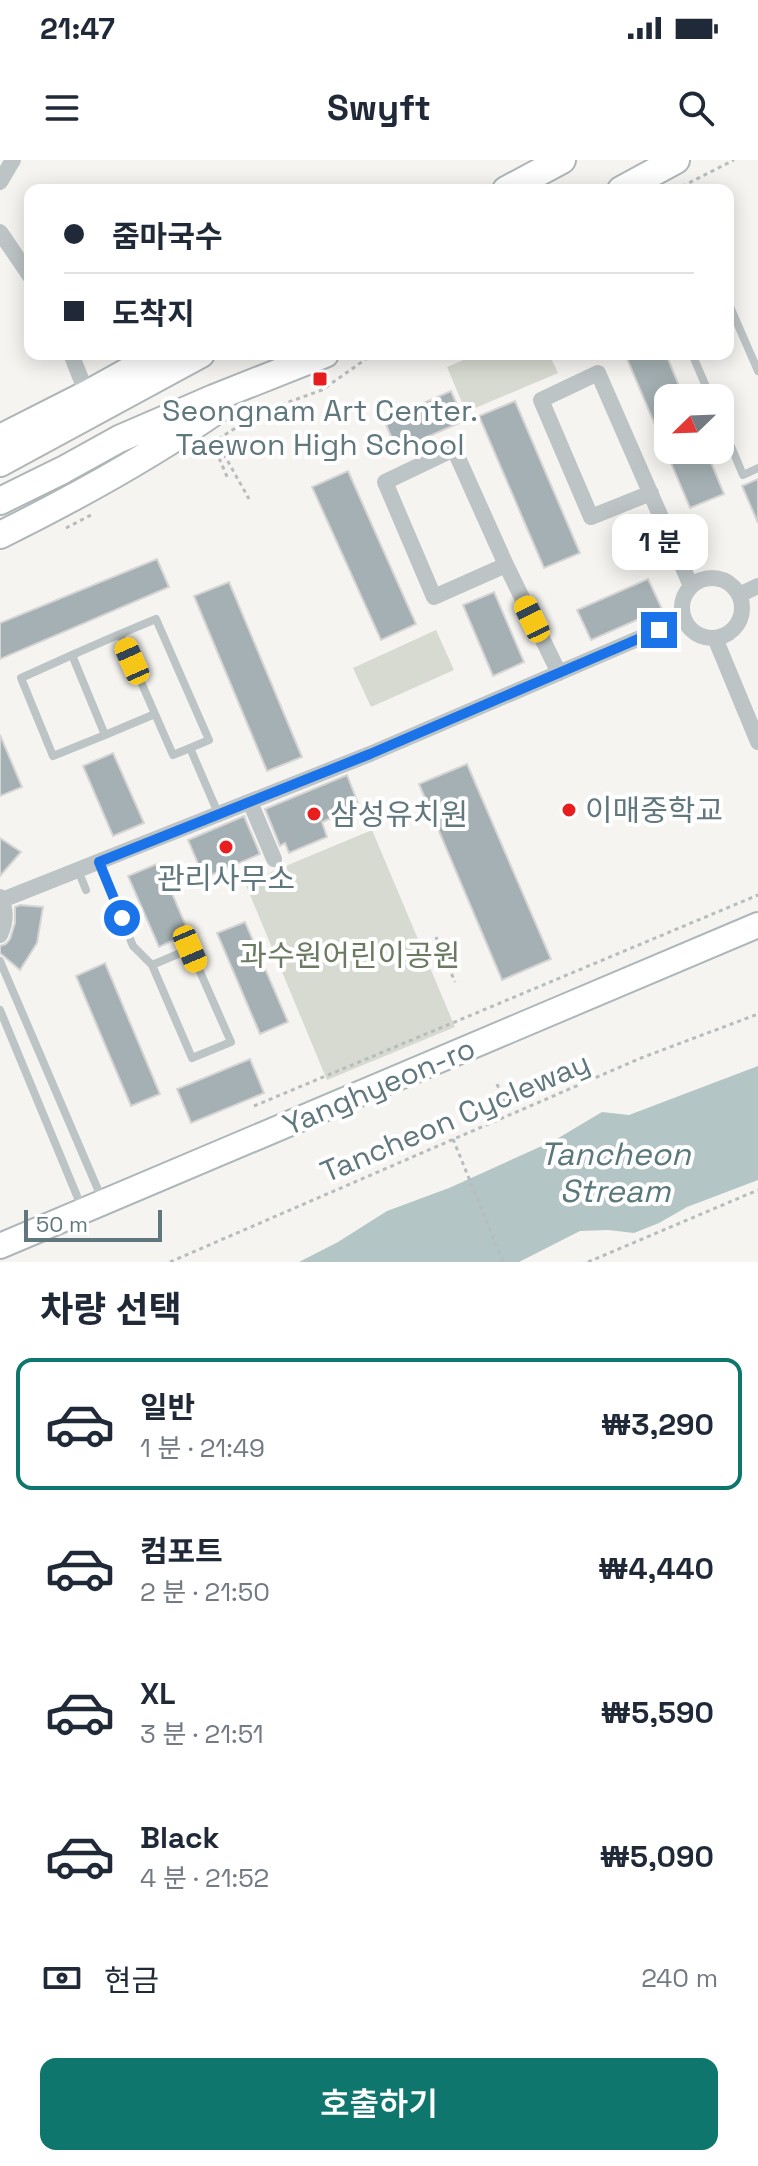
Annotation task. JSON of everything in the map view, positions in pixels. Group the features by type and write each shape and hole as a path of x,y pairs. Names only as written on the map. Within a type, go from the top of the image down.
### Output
{"main road":[{"path":"517,184 562,160"},
{"path":"632,184 676,160"},
{"path":"0,438 148,360"},
{"path":"0,463 190,360"},
{"path":"0,501 119,439 311,360"},
{"path":"0,535 186,432 255,383"},
{"name":"Yanghyeon-ro","path":"0,1246 758,925"}],"street":[{"path":"0,182 13,160"},
{"path":"0,232 24,267"},
{"path":"73,360 87,394"},
{"path":"651,493 591,517 541,400 598,373 651,493 691,586"},
{"path":"506,565 434,597 385,482 454,449 559,673"},
{"path":"704,578 725,580 739,595 742,614 738,623 724,636 715,638 696,634 684,619 682,599 691,586 704,578"},
{"path":"739,595 758,586"},
{"path":"0,935 5,913 1,899 370,754 684,619"},
{"path":"715,638 758,742"},
{"path":"250,802 274,859"}],"lane":[{"path":"734,316 758,371"},
{"path":"695,360 705,384"},
{"path":"734,453 743,475 758,468"},
{"path":"120,634 173,755 209,740 156,619 120,634 21,678 53,756 155,714"},
{"path":"72,655 105,735"},
{"path":"190,748 219,814"},
{"path":"99,862 133,946 152,965 192,1058 231,1042 190,949 152,965"},
{"path":"78,870 86,890"},
{"path":"0,961 36,1046 94,1208"},
{"path":"0,1010 18,1054 94,1208"},
{"path":"18,1054 36,1046"}],"path":[{"path":"687,184 734,160"},
{"path":"249,499 216,440 261,412 322,390 364,360"},
{"path":"216,451 228,479"},
{"path":"254,1106 758,895"},
{"path":"436,937 455,982"},
{"name":"Tancheon Cycleway","path":"170,1262 641,1058 758,1014"},
{"path":"497,1084 510,1114"},
{"path":"453,1139 503,1262"},
{"path":"588,1262 758,1190"}],"green space":[{"path":"463,360 552,360 558,373 466,412 447,367"},
{"path":"436,630 454,670 371,707 353,668"},
{"name":"과수원어린이공원","path":"372,830 455,1027 327,1080 245,883"}],"water":[{"name":"Tancheon Stream","path":"758,1066 758,1180 687,1207 659,1223 634,1233 580,1231 519,1262 299,1262 387,1211 449,1188 555,1140 602,1112 629,1115"}],"building":[{"path":"628,360 668,360 678,384 654,384 654,423"},
{"path":"451,391 464,421 397,450 384,420"},
{"path":"515,401 580,553 544,568 479,416"},
{"path":"671,464 712,464 724,494 690,508"},
{"path":"348,471 416,624 381,640 312,487"},
{"path":"758,479 758,523 742,486"},
{"path":"157,559 169,587 0,659 0,623"},
{"path":"648,579 662,609 591,640 577,610"},
{"path":"229,582 302,757 267,771 194,596"},
{"path":"494,592 524,662 493,676 463,605"},
{"path":"0,735 22,787 0,796"},
{"path":"113,753 144,823 113,836 83,766"},
{"path":"467,764 551,959 502,980 419,784"},
{"name":"삼성유치원","path":"347,775 359,806 322,822 327,837 289,853 285,843 280,846 265,809"},
{"name":"관리사무소","path":"244,816 260,854 204,878 188,840"},
{"path":"0,838 21,852 0,876"},
{"path":"159,863 189,933 159,947 128,876"},
{"path":"15,907 43,907 37,943 20,970 0,953 0,946 10,939 15,923"},
{"path":"245,922 288,1022 260,1034 217,933"},
{"path":"105,963 160,1094 131,1106 76,976"},
{"path":"250,1059 264,1093 191,1123 177,1089"}],"place":[{"name":"Seongnam Art Center. Taewon High School","path":"320,379"},
{"name":"이매중학교","path":"569,810"},
{"name":"삼성유치원","path":"314,814"},
{"name":"관리사무소","path":"226,847"}],"route":[{"path":"122,918 99,862 370,754 659,630"}]}
